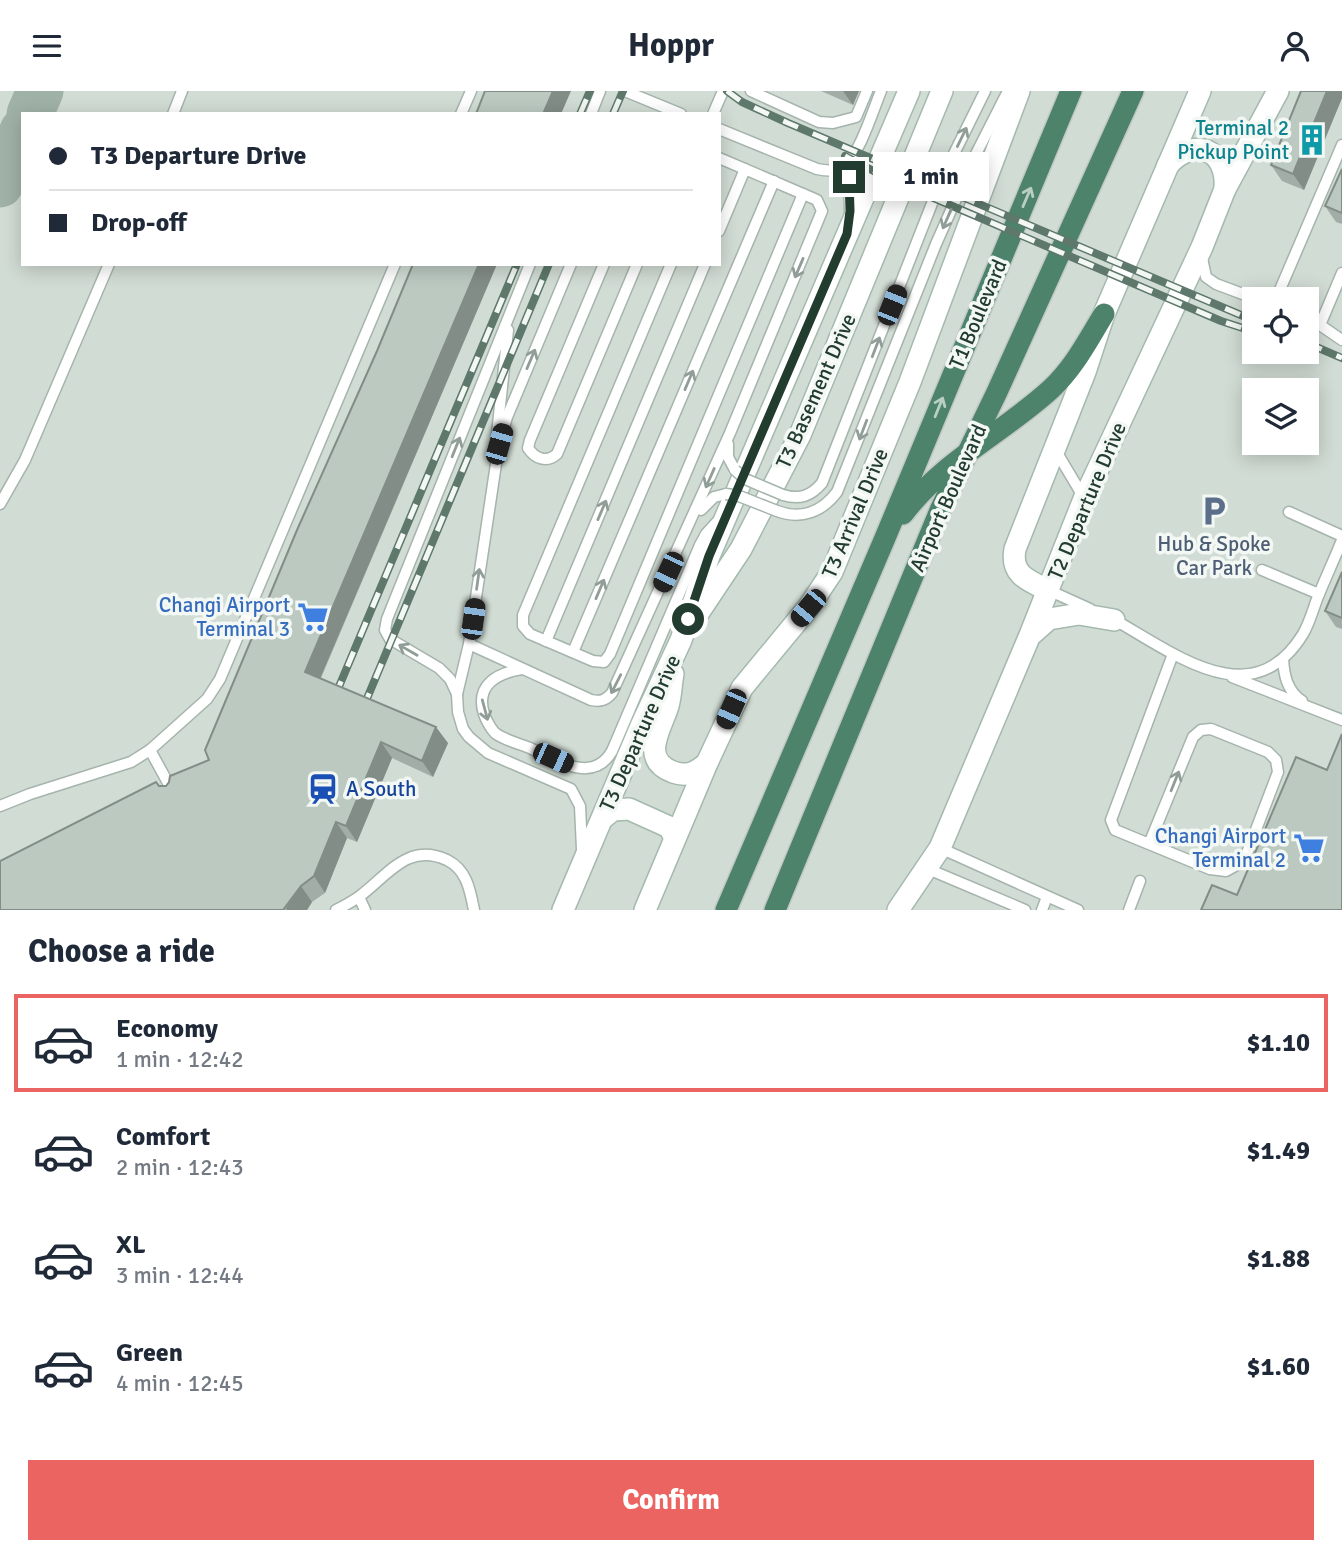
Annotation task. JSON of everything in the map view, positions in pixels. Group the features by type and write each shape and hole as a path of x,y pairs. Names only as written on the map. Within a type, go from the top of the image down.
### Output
{"highway":[{"name":"T1 Boulevard","path":"885,538 1072,91"},
{"name":"Airport Boulevard","path":"775,910 941,508 997,393 1133,91"},
{"path":"885,538 930,482 1054,387 1084,347 1104,314"},
{"name":"Airport Boulevard","path":"726,910 885,538"}],"main road":[{"name":"T3 Departure Drive","path":"563,910 678,645 729,500 909,91"},
{"name":"T3 Basement Drive","path":"678,645 741,549 800,435 942,91"},
{"name":"T3 Arrival Drive","path":"645,910 742,688 808,608 832,572 910,382 1019,91"},
{"path":"1048,590 1022,576 1014,565 1014,557 1085,372 1104,314 1200,91"},
{"path":"1248,145 1262,91"},
{"name":"T2 Departure Drive","path":"898,910 940,848 1084,499 1202,247 1225,189 1278,91"},
{"path":"1167,167 1176,156 1186,151 1209,151 1223,166 1225,189"},
{"path":"1030,635 1049,619 1079,614 1114,620"},
{"path":"678,645 669,704 653,750 661,765 678,774 695,773 707,764"},
{"path":"603,818 614,810 629,809 669,827 675,838"}],"lane":[{"path":"174,112 182,91"},
{"path":"462,112 471,91"},
{"path":"592,112 600,91"},
{"path":"625,91 642,94 677,112"},
{"path":"714,112 723,91"},
{"path":"751,91 819,122 833,123 856,117 867,91"},
{"path":"847,234 850,211 849,177 854,155 881,91"},
{"path":"730,433 728,457 735,470 745,479 783,495 799,498 808,496 822,483 942,178 985,91"},
{"path":"691,523 714,497 729,500 739,496 777,511 806,515 824,506 837,492 936,244 976,154 1008,91"},
{"path":"721,130 817,169 838,169 846,165 854,155"},
{"path":"1281,287 1342,145"},
{"path":"469,644 592,700 607,699 612,693 691,523 822,211 817,200 721,159"},
{"path":"721,226 745,169"},
{"path":"573,652 774,181"},
{"path":"670,266 523,615 523,626 530,634 593,661 604,661 610,654 803,194"},
{"path":"1202,247 1206,277 1216,284 1242,294"},
{"path":"0,504 26,460 108,266"},
{"path":"0,806 131,762 150,750 207,699 220,679 394,266"},
{"path":"457,694 450,679 439,668 390,639 385,630 387,619 529,266"},
{"path":"494,465 507,417 570,266"},
{"path":"603,266 530,440 528,448 532,454 544,460 552,459 557,454 636,266"},
{"path":"546,641 704,266"},
{"path":"1342,273 1320,325 1342,341"},
{"path":"509,318 494,465 469,644 457,694 458,712 463,729 488,753 571,789 577,797 582,818 582,866"},
{"path":"1055,448 1084,499"},
{"path":"523,669 494,677 481,696 485,718 495,733 573,767 592,768 602,765 612,751 700,545 729,500"},
{"path":"1225,674 1250,675 1271,669 1283,659 1304,633 1342,538 1289,512"},
{"path":"1262,569 1319,594"},
{"path":"1048,590 1114,620 1173,654 1342,720"},
{"path":"1149,844 1193,737 1201,730 1212,729 1268,752 1276,760 1278,772 1244,861 1226,871 1210,869 1149,844 1115,830 1111,820 1173,654"},
{"path":"1283,659 1284,675 1294,696 1313,709"},
{"path":"150,750 174,795"},
{"path":"940,848 1078,910"},
{"path":"337,910 359,897 390,870 412,856 437,856 453,863 466,876 474,910"},
{"path":"928,869 1026,910"},
{"path":"1129,910 1140,881"},
{"path":"359,897 365,910"},
{"path":"1042,910 1047,897"}],"shaded area":[{"path":"0,91 1342,91 1342,910 0,910"}],"building":[{"path":"485,91 553,91 544,112 477,112"},
{"path":"1301,91 1327,91 1293,174 1271,165"},
{"path":"1342,169 1342,213 1325,206"},
{"name":"Changi Airport Terminal 3","path":"412,266 478,266 305,672 436,727 422,761 381,742 346,826 336,822 314,876 301,886 283,910 0,910 0,861 156,782 159,786 166,786 170,776 209,760 205,750 297,530"},
{"path":"1342,572 1342,618 1325,611"},
{"name":"Changi Airport Terminal 2","path":"1342,734 1342,910 1201,910 1212,885 1237,895 1296,757 1327,770"}],"taxiway":[{"path":"31,112 40,91"},
{"path":"0,184 21,136"}],"railway":[{"path":"581,112 590,91"},
{"path":"614,112 623,91"},
{"path":"727,91 742,102 788,123 1242,315"},
{"path":"845,156 887,178 1242,328"},
{"path":"335,696 516,266"},
{"path":"363,708 548,266"},
{"path":"1319,348 1342,358"}],"place":[{"name":"Terminal 2 Pickup Point","path":"1312,140"},
{"name":"Hub & Spoke Car Park","path":"1214,511"},
{"name":"Changi Airport Terminal 3","path":"313,617"},
{"name":"A South","path":"323,789"},
{"name":"Changi Airport Terminal 2","path":"1309,848"}],"route":[{"path":"688,619 709,556 847,234 850,211 849,177"}]}
